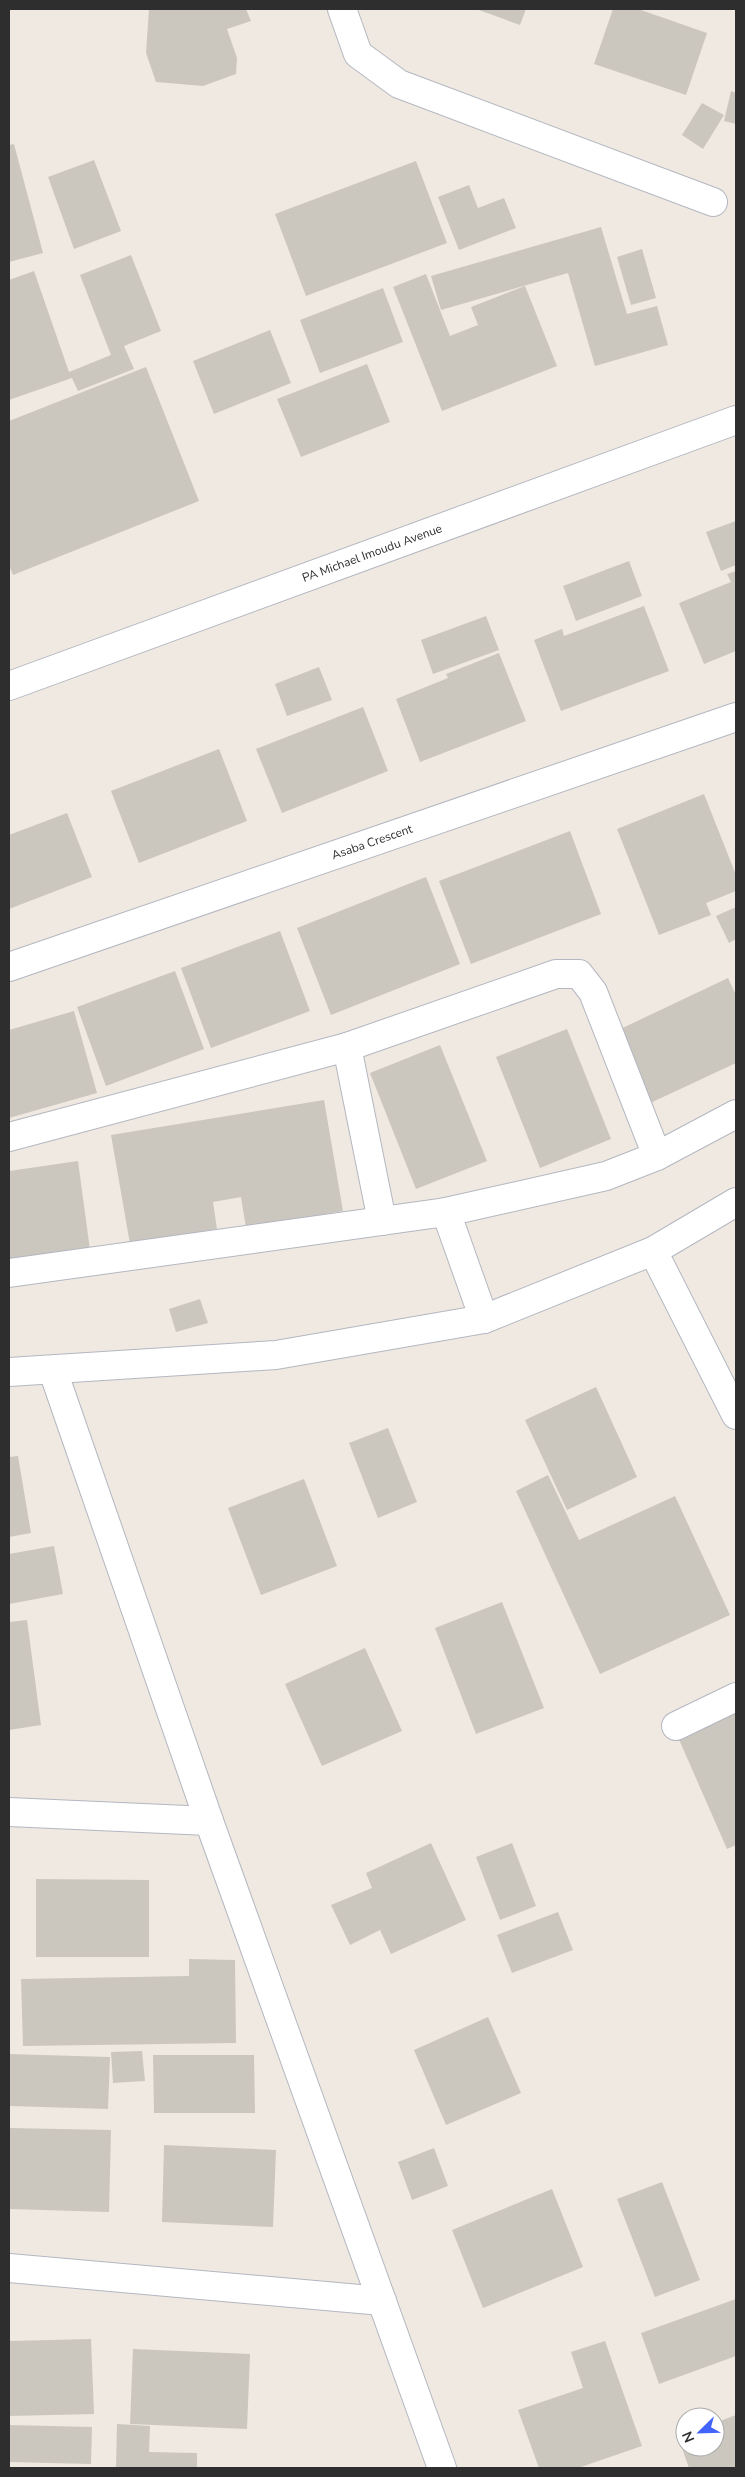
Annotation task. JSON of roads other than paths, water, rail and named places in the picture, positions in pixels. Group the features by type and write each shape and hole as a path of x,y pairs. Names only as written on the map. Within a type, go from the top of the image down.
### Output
{"street":[{"path":"342,9 358,54 399,84 713,202"},
{"name":"PA Michael Imoudu Avenue","path":"9,686 736,420"},
{"name":"Asaba Crescent","path":"9,967 736,717"},
{"path":"9,1137 347,1047 556,974 579,974 593,992 657,1156"},
{"path":"347,1047 382,1221"},
{"path":"9,1273 446,1212 606,1176 657,1156 736,1114"},
{"path":"9,1372 53,1371 276,1355 484,1319 653,1251 736,1202"},
{"path":"446,1212 484,1319"},
{"path":"653,1251 736,1415"},
{"path":"53,1371 209,1821 442,2468"},
{"path":"676,1726 736,1697"},
{"path":"9,1812 209,1821"},
{"path":"9,2268 382,2301"}]}
